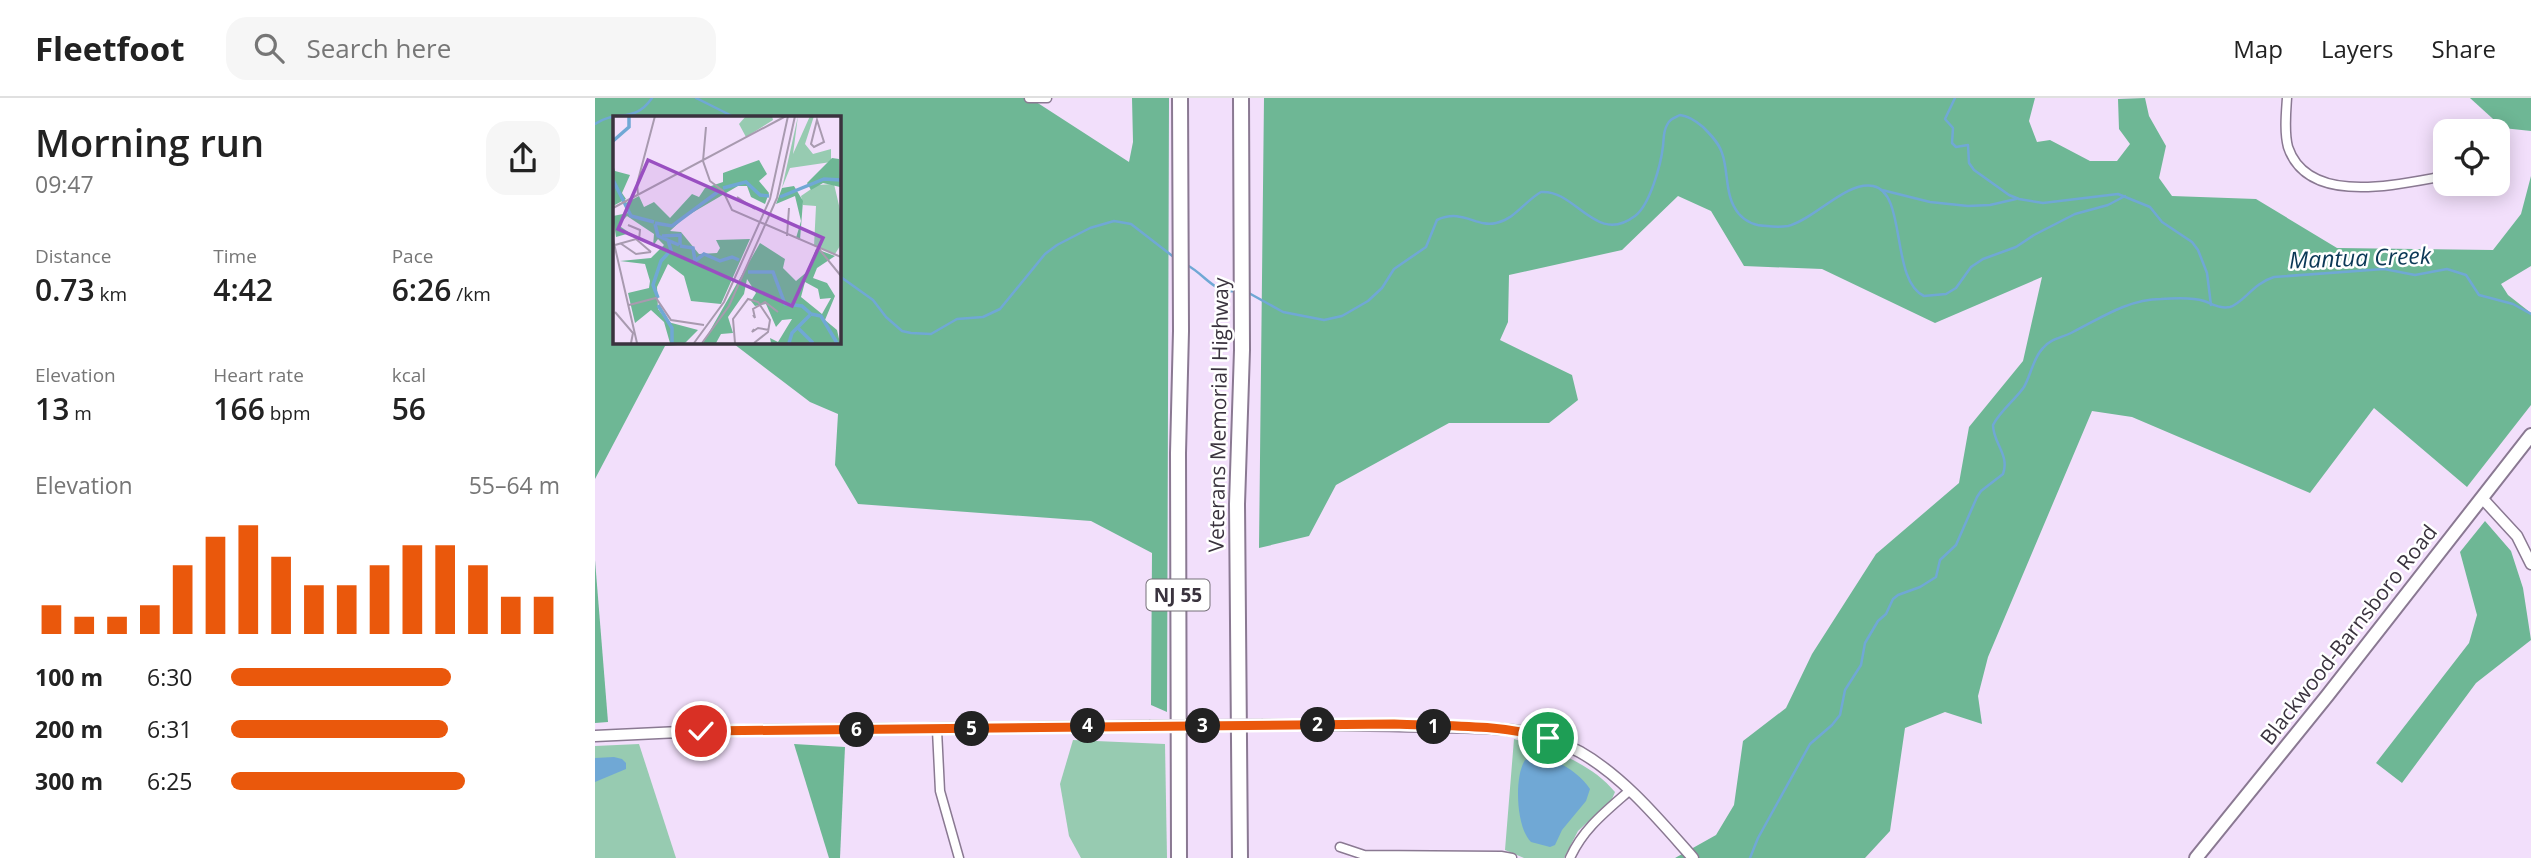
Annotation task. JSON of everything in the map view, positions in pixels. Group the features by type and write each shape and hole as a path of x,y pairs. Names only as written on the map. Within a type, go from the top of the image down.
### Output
{"highway":[{"name":"Veterans Memorial Highway","path":"1179,858 1180,98"},
{"name":"Veterans Memorial Highway","path":"1240,858 1237,504 1242,350 1241,98"}],"main road":[{"name":"Blackwood-Barnsboro Road","path":"2196,858 2531,435"}],"street":[{"path":"1029,98 1046,98"},
{"path":"2287,98 2286,136 2289,149 2300,167 2317,180 2342,186 2377,187 2433,178"},
{"path":"2482,498 2518,536 2531,565"},
{"path":"595,736 689,731 1394,724 1514,729 1548,738 1574,749 1606,770 1693,858"},
{"path":"937,730 940,791 958,858"},
{"path":"1570,858 1577,842 1593,822 1629,791"},
{"path":"1340,847 1364,855 1512,858"}],"green space":[{"path":"595,98 1030,98 1129,162 1133,142 1132,98 1169,98 1167,712 1151,705 1152,553 1091,521 858,504 835,465 838,414 810,402 733,343 840,343 840,116 613,116 613,343 704,343 665,346 595,479"},
{"path":"1264,98 2035,98 2029,121 2037,142 2050,140 2090,161 2117,161 2130,144 2119,129 2118,99 2145,98 2149,116 2166,146 2159,178 2172,196 2256,199 2337,248 2493,250 2521,214 2531,176 2531,266 2501,284 2508,295 2531,313 2531,405 2467,487 2374,408 2310,493 2132,417 2092,411 1988,657 1978,696 1982,724 1945,712 1905,728 1890,831 1865,858 1675,858 1716,835 1734,805 1743,741 1786,708 1812,654 1876,554 1959,483 1969,427 2023,361 2042,277 1935,323 1822,269 1744,266 1711,211 1678,196 1622,250 1509,275 1508,322 1500,340 1572,375 1578,400 1549,423 1449,423 1336,485 1309,536 1259,548"},
{"path":"2470,98 2531,98 2531,131 2510,129 2510,119 2493,119"},
{"path":"2485,521 2511,551 2523,588 2531,640 2476,683 2402,783 2376,763 2469,643 2477,615 2460,552"},
{"path":"595,560 608,722 595,723"},
{"path":"1514,739 1569,758 1594,772 1615,792 1612,799 1578,831 1564,858 1524,858 1505,850"},
{"path":"1073,740 1165,744 1167,858 1081,858 1069,836 1060,784"},
{"path":"639,744 676,858 595,858 595,746"},
{"path":"794,744 845,747 840,858 829,858"}],"water":[{"path":"614,757 626,763 626,769 595,782 595,758"},
{"path":"1531,757 1548,759 1564,766 1579,776 1590,789 1586,801 1562,830 1555,845 1550,847 1531,842 1522,825 1518,802 1519,778 1525,760"}],"waterway":[{"name":"Mantua Creek","path":"618,116 639,111 652,98"},
{"name":"Mantua Creek","path":"696,98 732,116"},
{"path":"1955,98 1945,119 1953,128 1952,143 1956,147 1968,145 1969,163 1974,170 2019,199 2043,203 2118,194 2150,207 2162,222 2192,242 2198,250 2207,273 2211,305"},
{"name":"Mantua Creek","path":"1247,292 1283,312 1324,320 1342,316 1368,301 1382,288 1394,269 1426,247 1437,220 1454,216 1482,223 1496,223 1509,218 1541,192 1553,193 1565,199 1597,221 1621,223 1635,216 1650,194 1662,154 1664,133 1668,123 1680,115 1698,123 1717,142 1724,160 1731,200 1739,214 1751,223 1788,226 1852,189 1873,186 1884,192 1891,203 1906,273 1913,287 1924,296 1946,294 1956,288 1971,267 1983,259 2016,247 2075,214 2108,205 2125,196"},
{"name":"Mantua Creek","path":"595,124 613,117"},
{"path":"1882,190 1930,202 1968,206 1990,205 2016,199"},
{"name":"Mantua Creek","path":"840,276 873,300 886,317 902,331 931,334 957,319 983,317 1000,309 1045,254 1090,228 1114,221 1131,224 1175,258"},
{"name":"Mantua Creek","path":"1187,265 1216,287 1237,291"},
{"path":"1750,858 1758,838 1810,744 1840,715 1845,690 1861,665 1865,643 1878,621 1898,595 1920,587 1936,577 1940,560 1956,545 1977,497 2003,474 2003,455 1993,425 2024,387 2037,357 2049,343 2137,302 2189,298 2220,307 2230,307 2274,277 2384,269 2415,275 2447,269 2466,275 2479,295 2513,304 2531,314"}],"route":[{"path":"701,731 1394,724 1495,727 1548,738"}]}
